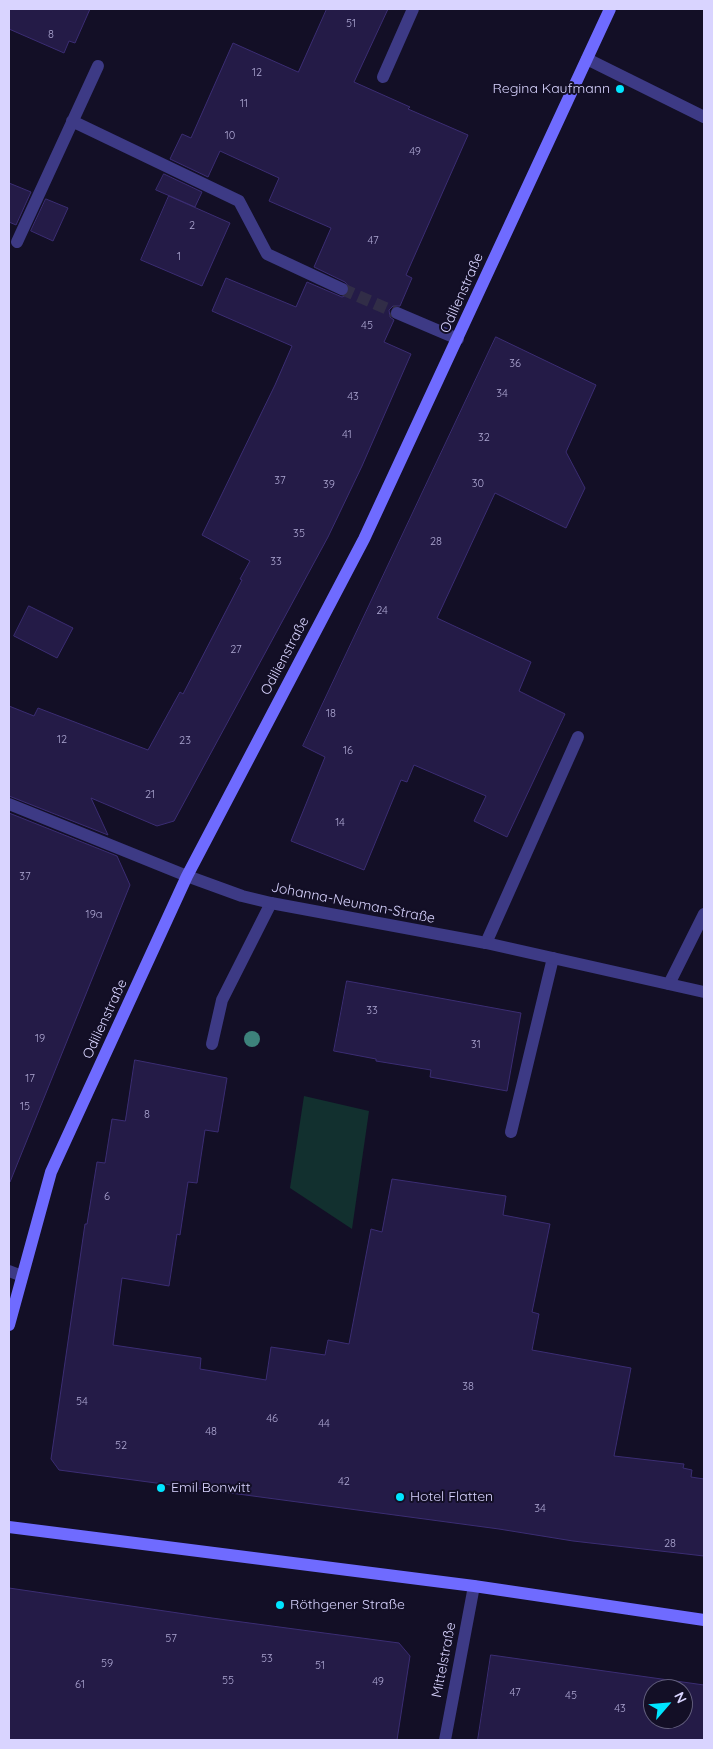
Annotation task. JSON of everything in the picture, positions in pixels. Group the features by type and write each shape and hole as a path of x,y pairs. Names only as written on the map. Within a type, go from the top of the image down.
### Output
{"main road":[{"name":"Odilienstraße","path":"9,1325 52,1172 187,876 364,539 610,9"},
{"path":"9,1527 474,1586 704,1620"}],"street":[{"path":"383,77 413,9"},
{"path":"587,59 704,117"},
{"path":"17,242 98,66"},
{"path":"72,122 238,201 266,254 342,289"},
{"path":"397,313 458,339"},
{"path":"486,943 578,737"},
{"name":"Johanna-Neuman-Straße","path":"9,804 187,876 242,896 486,943 704,992"},
{"path":"212,1044 222,1000 271,903"},
{"path":"669,984 704,914"},
{"path":"511,1132 553,958"},
{"path":"9,1271 22,1276"},
{"name":"Mittelstraße","path":"446,1740 474,1586"}],"green space":[{"path":"304,1096 369,1111 352,1229 290,1188"}],"building":[{"path":"9,9 90,9 75,43 69,41 64,53 9,29"},
{"path":"327,9 388,9 354,82 410,107 408,109 468,135 406,275 412,278 400,306 393,306 389,310 390,317 394,320 384,342 411,354 362,466 328,537 174,821 157,826 91,798 108,835 9,796 9,706 34,716 38,708 148,750 180,692 183,694 242,580 240,579 250,561 202,535 292,346 212,311 226,278 296,307 307,282 342,297 347,295 350,288 345,282 314,267 331,228 269,201 279,178 220,151 208,177 170,159 182,134 191,138 233,43 298,72"},
{"path":"164,174 202,192 195,207 156,190"},
{"path":"9,183 31,192 16,225 9,222"},
{"path":"169,196 230,223 202,286 141,260"},
{"path":"46,199 68,208 53,241 31,231"},
{"path":"496,337 596,385 566,452 585,488 566,528 495,493 437,618 531,662 519,691 565,714 507,837 474,821 486,796 414,765 407,782 401,780 364,870 291,841 325,757 303,746"},
{"path":"29,606 73,628 57,658 14,636"},
{"path":"9,813 117,856 130,885 10,1182 9,1181"},
{"path":"347,981 521,1013 507,1091 430,1077 431,1070 376,1061 376,1059 334,1051"},
{"path":"135,1060 227,1078 218,1132 205,1130 197,1183 188,1182 180,1235 177,1234 169,1286 122,1278 113,1345 201,1358 200,1369 266,1380 271,1347 325,1355 328,1340 349,1344 371,1229 382,1232 392,1179 506,1196 503,1215 550,1224 532,1312 539,1314 532,1350 631,1368 614,1456 684,1464 683,1468 692,1470 691,1477 704,1479 704,1556 573,1541 499,1529 59,1470 51,1459 85,1224 87,1224 97,1162 105,1163 112,1119 125,1121"},
{"path":"9,1588 399,1643 410,1656 397,1740 9,1740"},
{"path":"491,1655 661,1679 643,1679 643,1729 693,1729 693,1683 704,1685 704,1740 478,1740"}],"tunnel":[{"path":"342,289 397,313"}],"place":[{"name":"Regina Kaufmann","path":"620,89"},
{"name":"Emil Bonwitt","path":"161,1488"},
{"name":"Hotel Flatten","path":"400,1497"},
{"name":"Röthgener Straße","path":"280,1605"}]}
